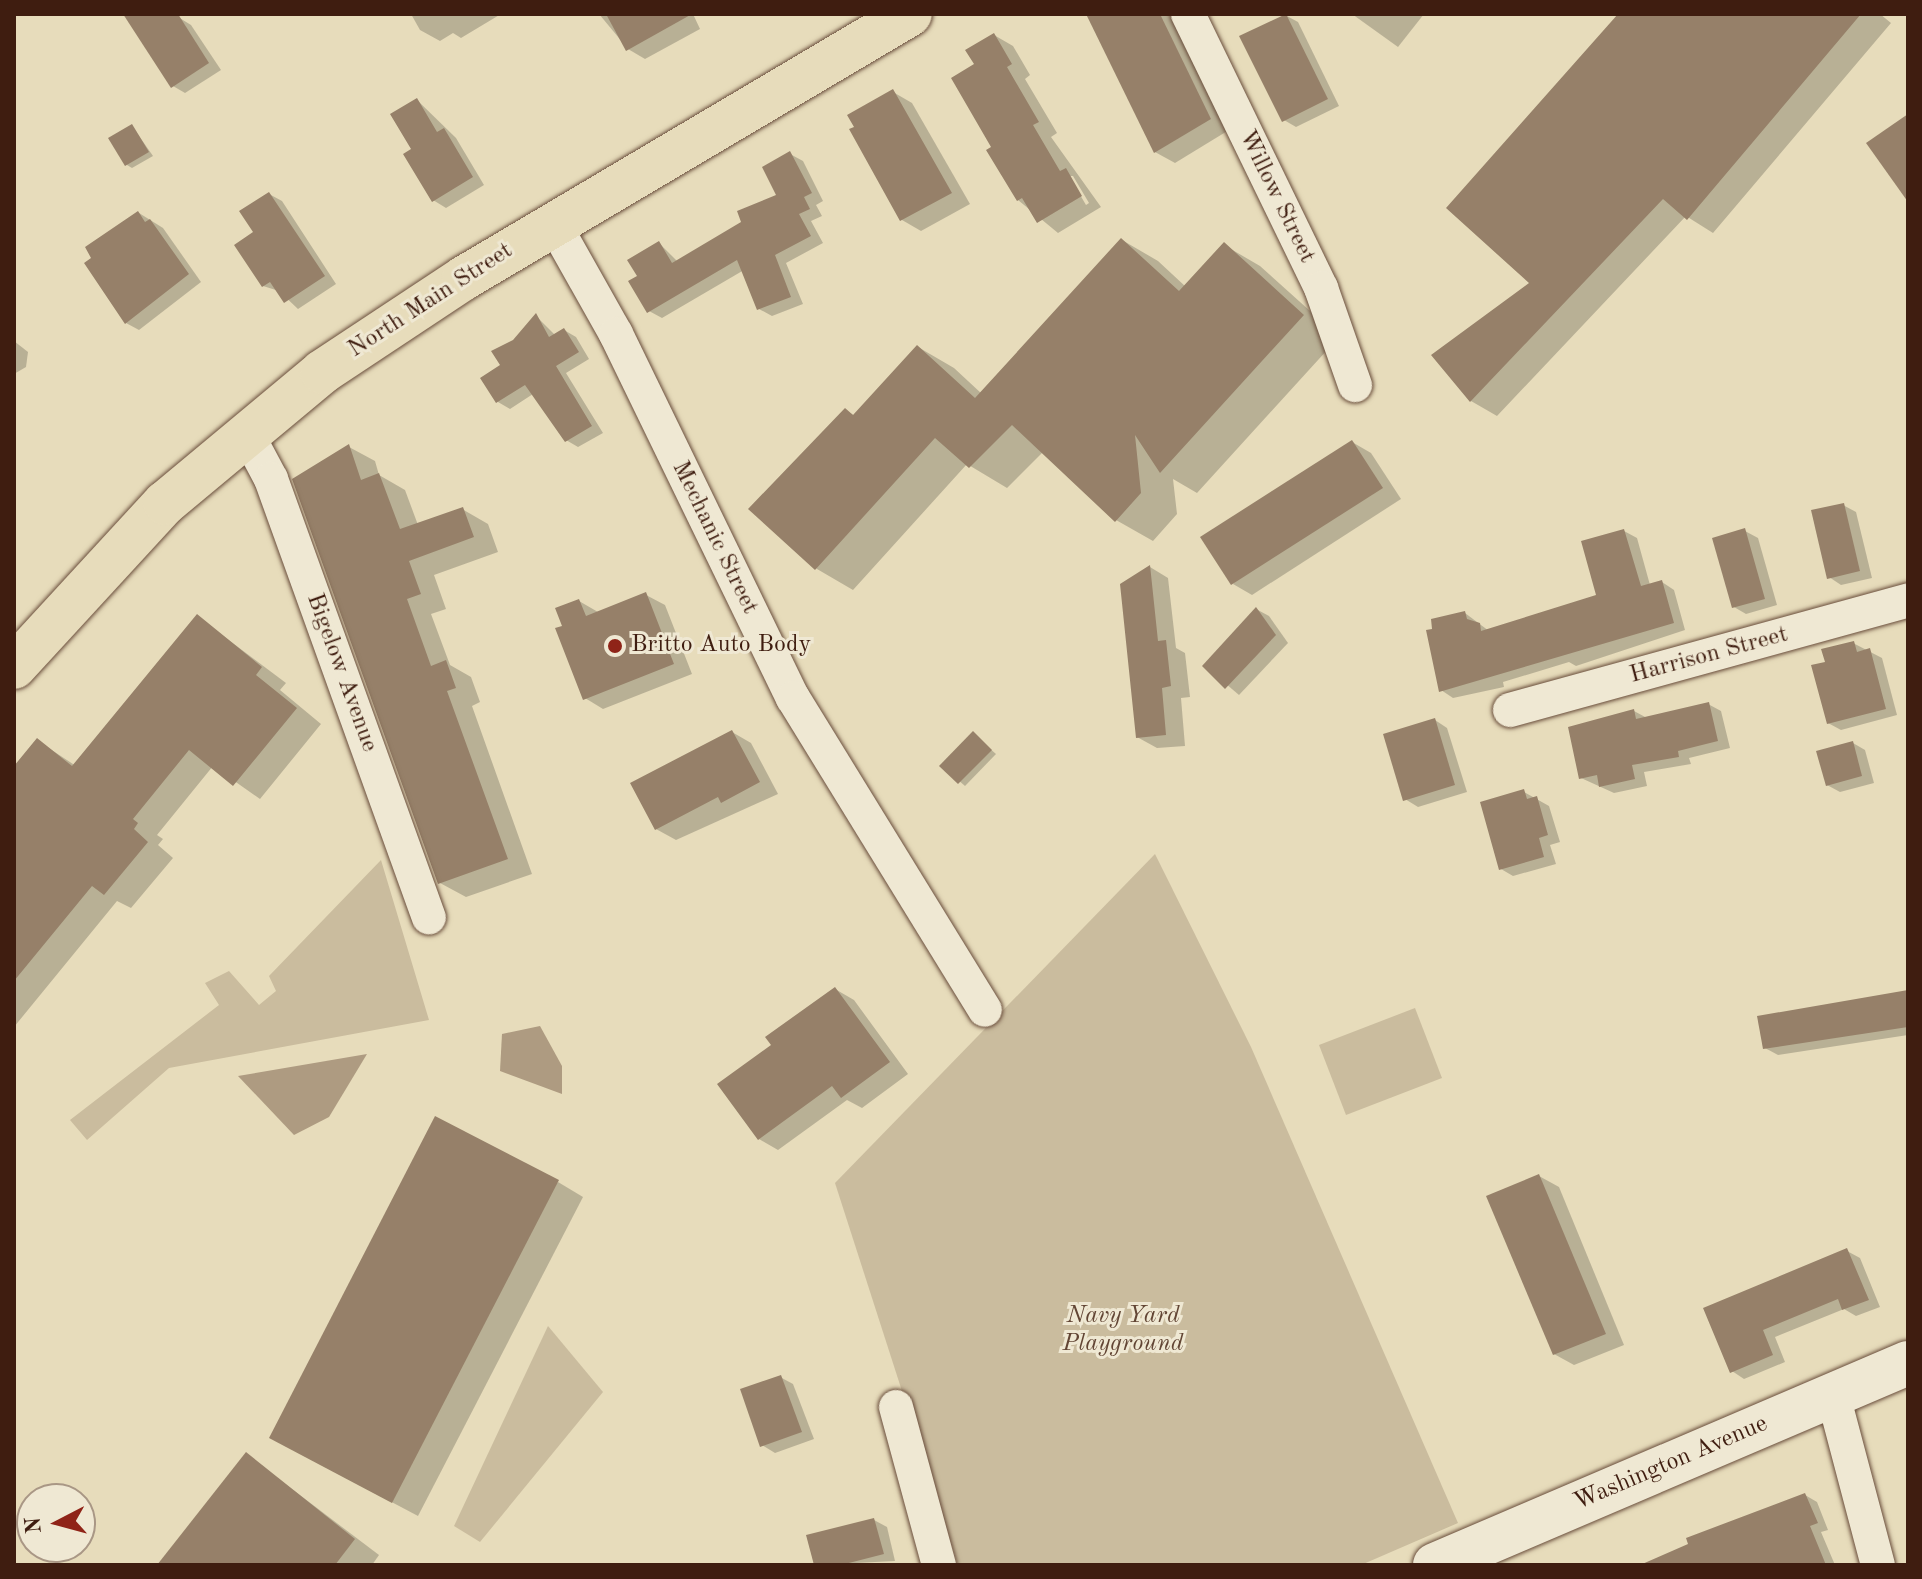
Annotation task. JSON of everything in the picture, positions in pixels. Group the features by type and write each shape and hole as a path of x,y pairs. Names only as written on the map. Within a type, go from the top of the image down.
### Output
{"main road":[{"name":"North Main Street","path":"20,649 131,536 246,432 385,328 554,224 910,14"}],"street":[{"name":"Willow Street","path":"1188,14 1321,288 1355,385"},
{"name":"Mechanic Street","path":"554,224 616,334 793,698 985,1010"},
{"name":"Bigelow Avenue","path":"246,432 271,479 429,917"},
{"name":"Harrison Street","path":"1510,710 1908,600"},
{"name":"Washington Avenue","path":"1435,1565 1908,1363"},
{"path":"1833,1395 1878,1565"},
{"path":"896,1407 939,1565"}],"green space":[{"name":"Navy Yard Playground","path":"1155,854 1251,1047 1458,1523 1361,1565 958,1565 835,1183"},
{"path":"381,860 429,1020 169,1068 87,1140 70,1120 219,1005 205,983 229,971 259,1005 276,991 269,976"},
{"path":"1415,1008 1442,1078 1346,1115 1319,1045"},
{"path":"548,1326 603,1392 480,1542 454,1526"}],"shaded area":[{"path":"540,1026 562,1066 562,1094 500,1071 502,1034"},
{"path":"367,1054 329,1117 294,1135 238,1076"}],"building":[{"path":"123,14 178,14 209,63 171,88"},
{"path":"606,14 692,14 626,51"},
{"path":"1086,14 1160,14 1211,119 1154,153"},
{"path":"1286,14 1328,99 1282,122 1239,36"},
{"path":"1618,14 1861,14 1687,220 1663,199 1470,402 1431,355 1529,283 1446,208"},
{"path":"994,33 1012,64 1007,67 1039,122 1033,125 1060,171 1066,168 1082,196 1037,223 1022,198 1017,201 986,150 991,147 951,78 974,64 965,50"},
{"path":"893,89 952,193 900,221 849,129 854,127 847,115"},
{"path":"417,98 437,132 444,128 473,177 432,202 403,154 411,149 390,114"},
{"path":"1908,114 1908,202 1866,143"},
{"path":"132,124 149,152 125,166 108,138"},
{"path":"790,151 812,193 804,197 810,209 799,214 811,236 775,255 791,297 757,310 737,260 647,313 628,281 637,276 627,260 659,241 672,263 741,222 737,211 776,195 762,167"},
{"path":"269,192 325,276 284,303 270,282 262,287 234,245 253,232 239,211"},
{"path":"138,211 145,222 150,219 189,274 125,324 84,263 91,258 85,247"},
{"path":"1121,238 1179,291 1224,242 1304,315 1160,473 1135,435 1141,493 1115,522 1012,425 969,468 935,438 815,570 748,509 845,408 853,415 917,345 975,398"},
{"path":"536,313 549,337 564,328 579,352 556,366 592,426 565,442 525,385 496,403 480,378 500,365 491,351 513,340"},
{"path":"1352,440 1383,488 1231,585 1200,537"},
{"path":"349,444 361,480 379,473 400,529 463,507 474,537 409,561 421,594 407,599 431,666 446,660 456,688 447,691 508,859 438,884 292,479"},
{"path":"1844,503 1860,571 1827,579 1811,510"},
{"path":"1745,528 1765,599 1732,608 1712,538"},
{"path":"1624,529 1641,586 1662,580 1674,623 1439,692 1426,630 1432,629 1431,619 1465,611 1467,619 1480,623 1481,631 1596,595 1581,541"},
{"path":"1150,565 1158,641 1166,640 1171,686 1162,688 1166,735 1136,738 1120,584"},
{"name":"Britto Auto Body","path":"646,592 674,664 583,700 555,628 562,626 555,608 579,599 586,616"},
{"path":"1256,607 1276,635 1225,689 1202,666"},
{"path":"197,614 262,667 256,675 297,708 233,786 189,750 133,819 138,823 134,829 148,842 104,895 92,886 14,981 14,766 37,738 72,766"},
{"path":"1854,641 1857,652 1870,648 1886,709 1827,724 1811,665 1825,662 1821,649"},
{"path":"1709,702 1718,741 1678,751 1679,757 1632,765 1635,779 1599,787 1597,775 1579,779 1568,727 1634,709 1636,719"},
{"path":"1435,718 1455,785 1403,801 1383,734"},
{"path":"732,730 760,782 721,803 718,797 655,830 630,783"},
{"path":"973,731 992,750 958,784 939,766"},
{"path":"1853,741 1862,776 1826,786 1816,751"},
{"path":"1524,789 1527,799 1537,796 1548,835 1539,838 1544,857 1499,870 1480,802"},
{"path":"835,987 890,1062 841,1098 832,1086 758,1140 717,1084 771,1045 765,1037"},
{"path":"1908,990 1908,1027 1763,1049 1757,1016"},
{"path":"435,1116 559,1180 392,1503 269,1438"},
{"path":"1539,1174 1606,1334 1553,1355 1486,1196"},
{"path":"1847,1248 1869,1300 1842,1310 1838,1299 1763,1330 1773,1355 1730,1373 1703,1308"},
{"path":"781,1375 802,1432 760,1447 740,1389"},
{"path":"246,1452 355,1539 335,1565 157,1565"},
{"path":"1805,1493 1818,1523 1810,1526 1826,1565 1640,1565 1688,1544 1686,1538"},
{"path":"874,1518 884,1554 841,1565 814,1565 806,1535"}],"place":[{"name":"Britto Auto Body","path":"615,646"}]}
